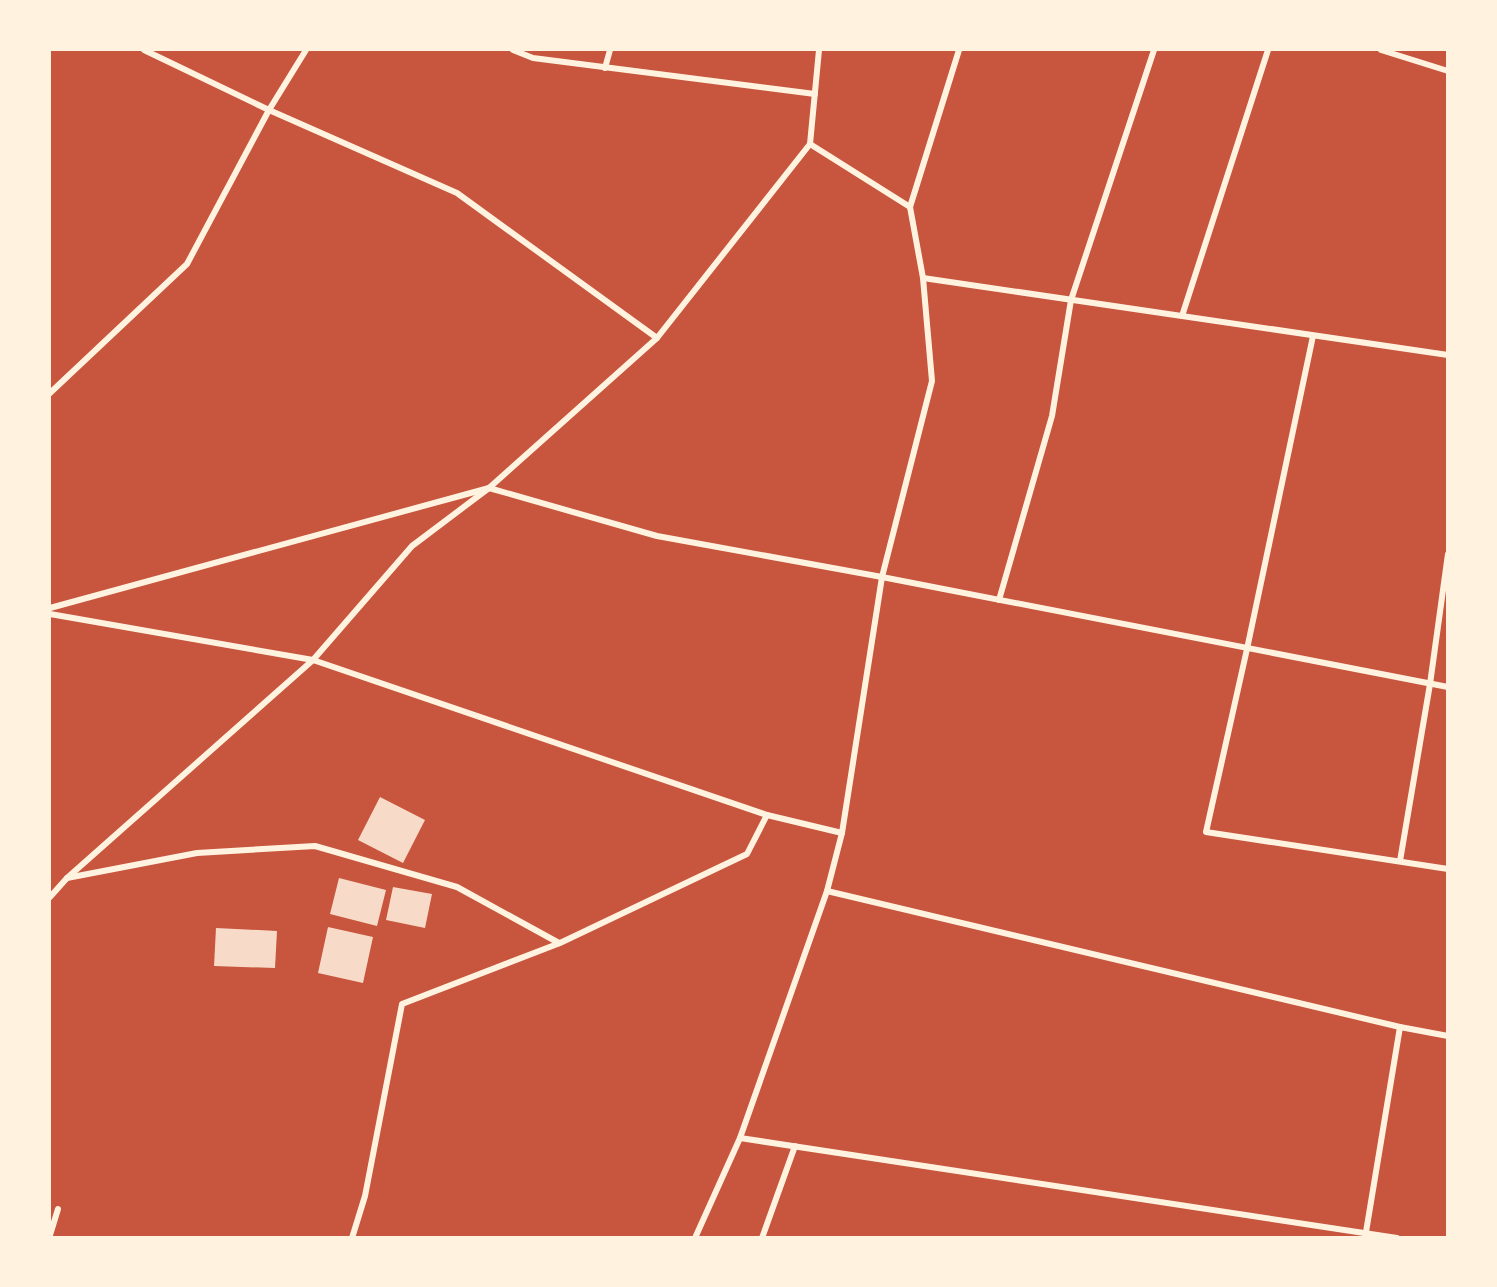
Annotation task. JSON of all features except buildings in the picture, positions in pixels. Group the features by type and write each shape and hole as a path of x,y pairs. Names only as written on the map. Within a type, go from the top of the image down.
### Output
{"street":[{"path":"144,50 269,110 457,193 657,338"},
{"path":"50,393 187,264 269,110 306,50"},
{"path":"513,50 533,58 815,94"},
{"path":"605,68 610,50"},
{"path":"50,897 67,879 313,660 412,546 489,488 657,338 810,144 819,50"},
{"path":"695,1238 740,1137 827,891 842,833 882,577 932,381 923,278 910,207 959,50"},
{"path":"999,600 1052,416 1071,300 1154,50"},
{"path":"1182,316 1268,50"},
{"path":"1381,50 1448,71"},
{"path":"810,144 910,207"},
{"path":"923,278 1448,355"},
{"path":"1313,336 1206,832 1448,869"},
{"path":"50,608 489,488 657,536 882,577 1448,687"},
{"path":"1400,861 1430,684 1448,554"},
{"path":"50,614 313,660 768,815 842,833"},
{"path":"352,1238 365,1196 402,1004 560,943 747,854 768,815"},
{"path":"67,879 197,854 315,846 457,887 560,943"},
{"path":"827,891 1400,1027 1448,1036"},
{"path":"1365,1235 1400,1027"},
{"path":"740,1137 1396,1238"},
{"path":"762,1238 795,1146"},
{"path":"50,1235 58,1209"}]}
